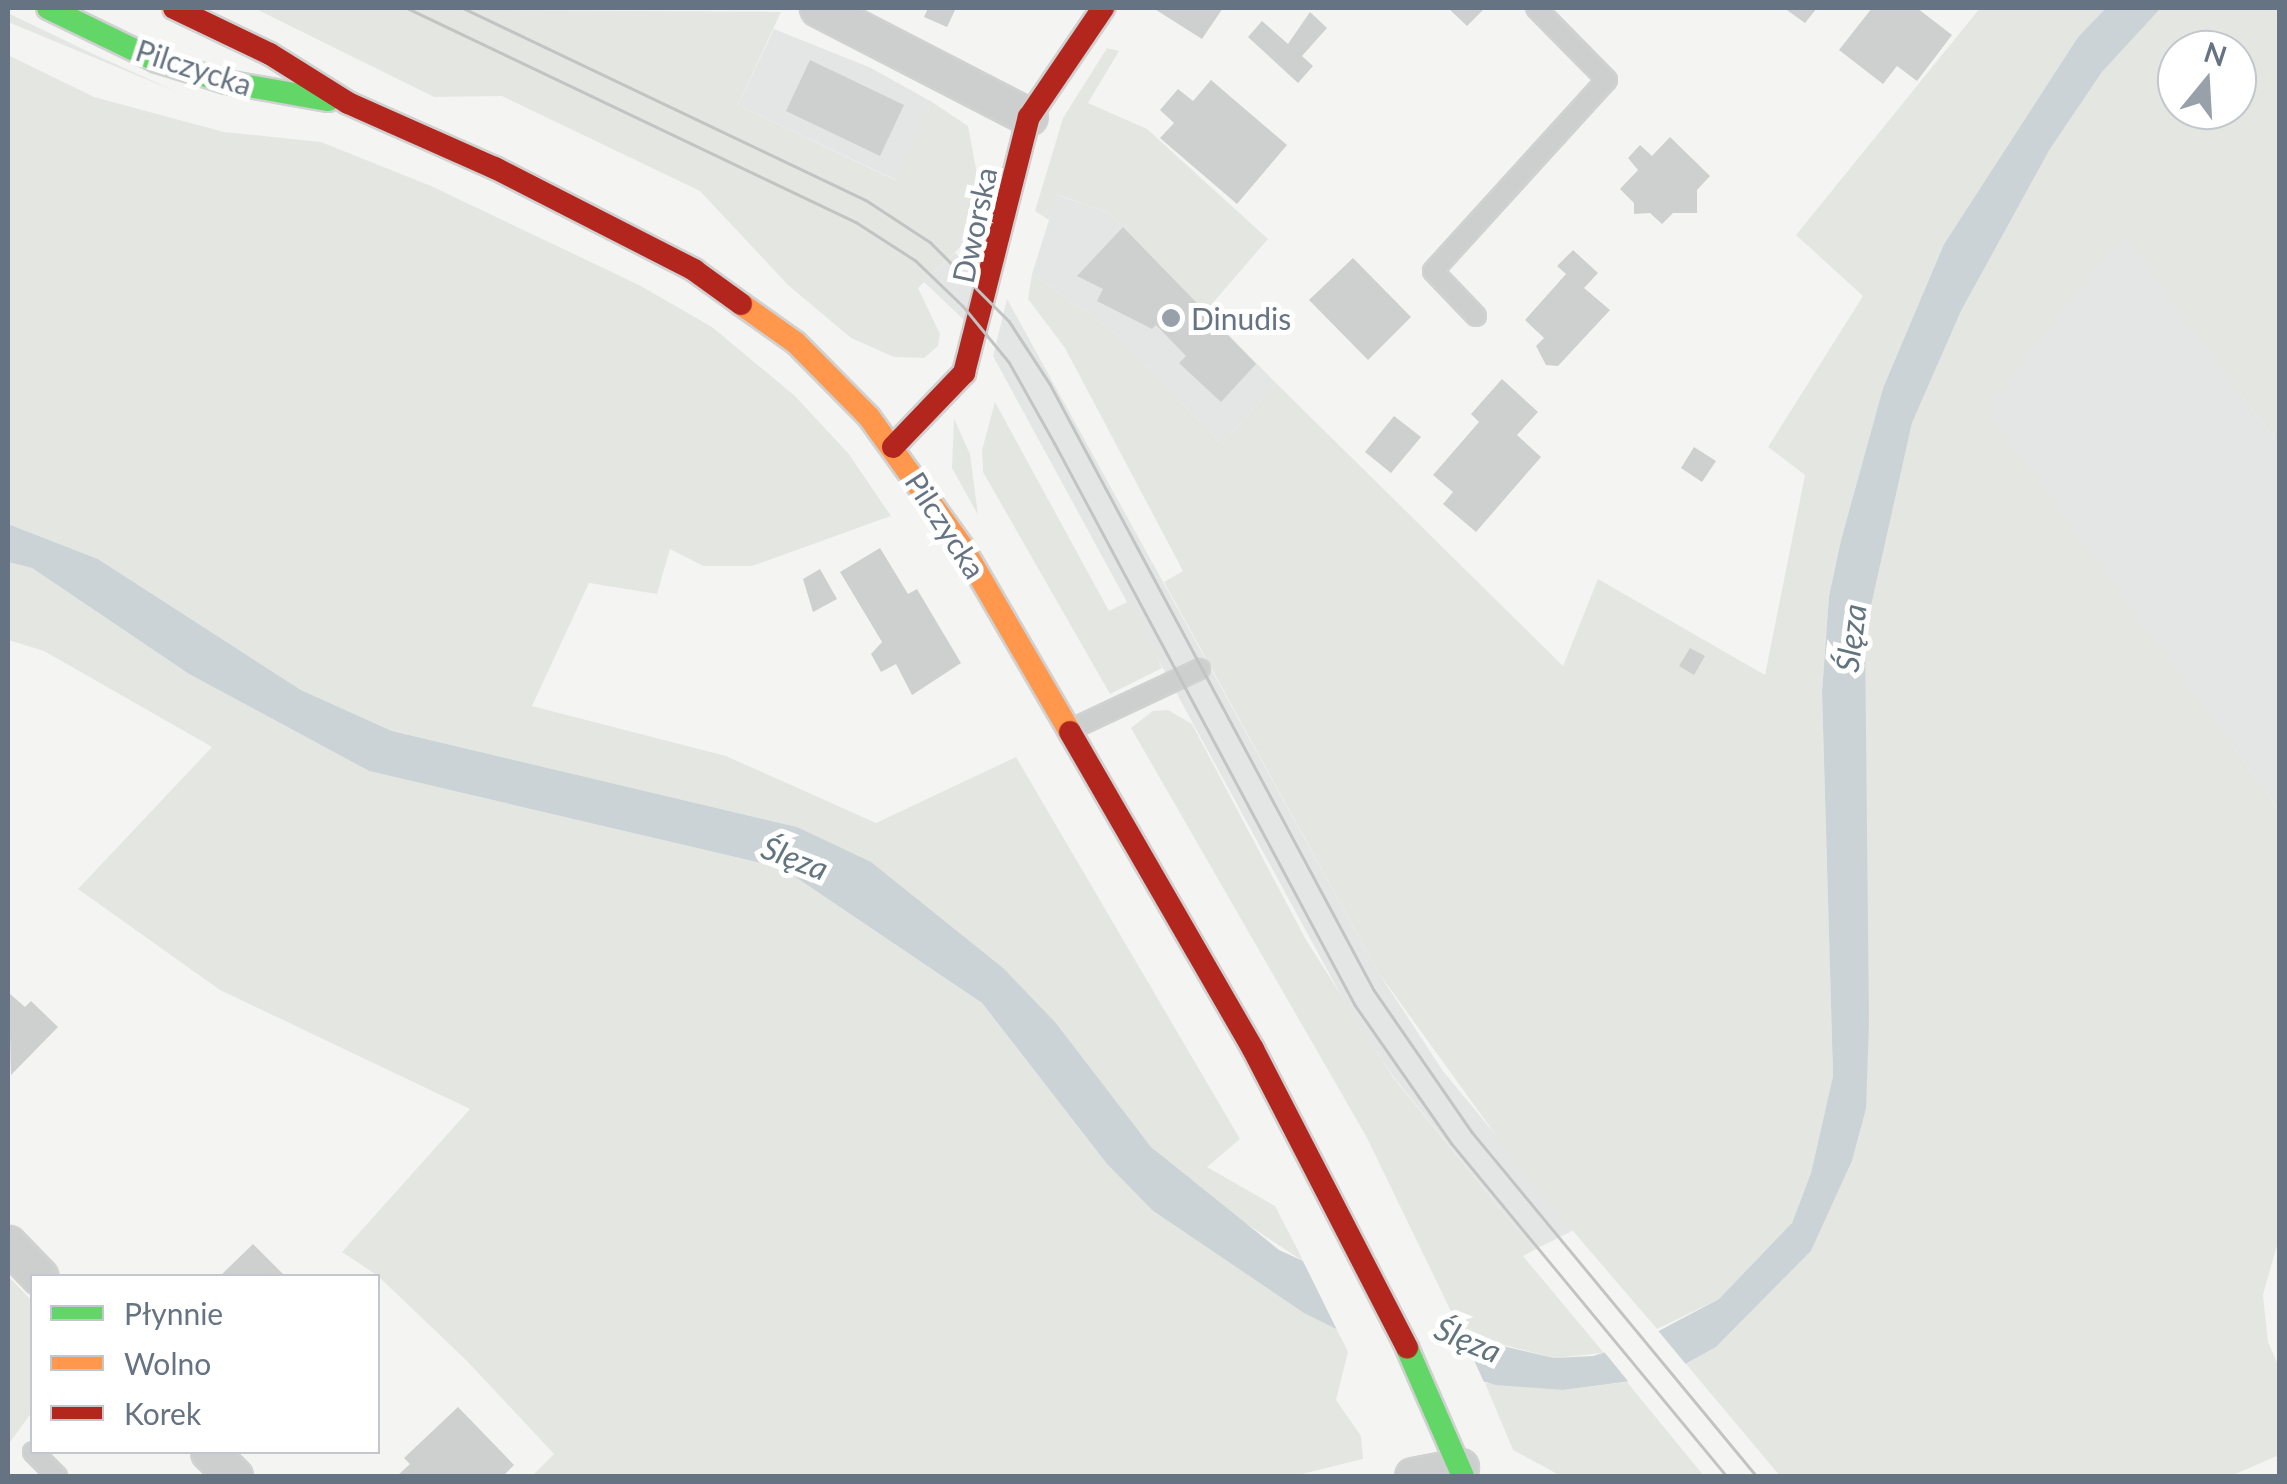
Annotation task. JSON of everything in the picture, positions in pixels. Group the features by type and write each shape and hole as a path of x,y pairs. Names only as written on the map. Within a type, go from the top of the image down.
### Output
{"street":[{"name":"Pilczycka","path":"48,8 157,61 226,82 348,103"},
{"name":"Pilczycka","path":"174,8 270,54 348,103 495,168 694,270 796,343 893,447 963,548 1071,730 1319,1172 1398,1326 1461,1472"},
{"path":"818,8 1029,117"},
{"name":"Dworska","path":"893,447 955,388 973,350 1029,117 1103,8"},
{"path":"8,1244 38,1274"},
{"path":"212,1454 234,1476"},
{"path":"1412,1476 1461,1472"}],"lane":[{"path":"1476,316 1433,271 1607,80 1536,8"},
{"path":"1071,730 1200,669"},
{"path":"35,1454 57,1476"}],"shaded area":[{"path":"254,8 781,12 738,105 895,180 932,102 968,126 980,190 971,237 918,288 940,334 938,346 924,358 894,357 851,338 788,285 700,191 502,96 434,97"},
{"path":"1980,8 2106,8 2078,37 1944,244 1883,388 1841,540 1829,596 1822,692 1833,1076 1811,1173 1792,1223 1772,1250 1719,1299 1657,1329 1524,1174 1378,972 1164,582 1183,571 1065,348 1028,299 1032,274 1111,330 1222,444 1276,383 1563,666 1598,579 1765,675 1805,475 1768,447 1863,296 1796,235"},
{"path":"2161,8 2279,8 2279,446 2123,234 1986,409 2279,810 2280,1235 2263,1295 2268,1342 2279,1367 2279,1455 2231,1476 1780,1476 1686,1364 1716,1347 1811,1251 1852,1161 1866,1109 1865,633 1912,423 1961,311 2050,149 2102,72"},
{"path":"8,13 89,52 177,92 8,22"},
{"path":"774,29 871,68 932,102 896,180 738,105"},
{"path":"1107,48 1119,51 1088,103 1147,129 1268,239 1205,312 1109,213 1058,195 1049,220 1035,211 1063,118"},
{"path":"8,55 94,97 224,132 321,142 431,186 639,285 712,327 795,396 848,453 891,516 752,566 703,566 670,549 657,594 589,583 532,706 726,756 876,823 1016,757 1240,1139 1207,1167 1275,1206 1304,1262 1217,1204 1151,1147 1076,1052 797,827 392,731 301,690 98,559 8,524"},
{"path":"1057,195 1109,213 1276,383 1222,444 1111,330 1032,274"},
{"path":"2123,233 2279,446 2279,810 1985,409"},
{"path":"955,253 975,271 964,320 924,282"},
{"path":"1007,299 1378,972 1443,1071 1574,1230 1534,1250 1392,1075 1349,1010 993,356"},
{"path":"995,402 1109,611 1131,600 1162,668 1110,694 983,472 982,450"},
{"path":"954,419 970,454 978,515 952,468"},
{"path":"8,562 32,568 189,674 369,771 782,868 982,1003 1107,1164 1152,1210 1337,1329 1348,1352 1336,1400 1361,1436 1363,1459 1294,1476 532,1476 554,1454 380,1274 342,1252 470,1109 220,990 78,889 212,747 44,651 8,640"},
{"path":"1168,710 1192,724 1305,938 1392,1076 1534,1250 1523,1256 1604,1353 1554,1358 1462,1334 1366,1136 1131,728 1153,711"},
{"path":"8,1276 30,1299 30,1415 8,1445"},
{"path":"1627,1382 1704,1476 1561,1476 1513,1450 1485,1383 1563,1390"}],"water":[{"name":"Ślęza","path":"2106,8 2161,8 2102,72 2050,149 1961,311 1912,423 1865,633 1869,1023 1866,1109 1852,1161 1811,1251 1716,1347 1662,1377 1563,1390 1496,1385 1391,1356 1304,1313 1152,1210 1107,1164 982,1003 782,868 369,771 189,674 32,568 8,562 8,524 98,559 301,690 392,731 797,827 871,862 1003,968 1055,1022 1151,1147 1279,1250 1473,1339 1554,1358 1593,1356 1636,1343 1719,1299 1792,1223 1811,1173 1833,1076 1822,692 1829,596 1841,540 1883,388 1944,244 2078,37"}],"pier":[{"path":"1300,1255 1459,1327 1487,1389 1389,1361 1340,1336"},
{"path":"1655,1327 1689,1368 1664,1382 1632,1386 1601,1348"}],"building":[{"path":"928,8 956,8 947,27 924,17"},
{"path":"1153,8 1223,8 1202,39"},
{"path":"1448,8 1485,8 1467,26"},
{"path":"1784,8 1817,8 1805,23"},
{"path":"1872,8 1917,8 1952,35 1917,81 1897,66 1883,84 1839,50"},
{"path":"1310,12 1327,28 1302,56 1313,66 1298,83 1248,37 1262,21 1288,44"},
{"path":"810,60 904,105 880,156 786,111"},
{"path":"1211,80 1287,145 1237,204 1160,138 1174,123 1160,110 1178,89 1193,101"},
{"path":"1670,137 1710,176 1697,190 1697,213 1673,213 1662,224 1650,213 1634,214 1634,203 1620,189 1638,170 1628,158 1640,145 1652,156"},
{"name":"Dinudis","path":"1123,227 1256,364 1221,402 1179,363 1186,356 1156,325 1152,329 1097,301 1103,289 1077,276"},
{"path":"1573,250 1598,273 1584,288 1610,310 1558,366 1546,365 1536,346 1544,338 1525,320 1566,274 1557,266"},
{"path":"1353,258 1411,317 1368,360 1309,300"},
{"path":"1502,379 1538,412 1517,435 1541,457 1476,532 1443,504 1453,492 1433,475 1479,422 1471,414"},
{"path":"1394,416 1421,437 1391,473 1365,452"},
{"path":"1694,447 1716,461 1702,482 1681,468"},
{"path":"880,548 908,594 917,589 961,663 912,695 896,664 881,672 871,654 882,642 840,572"},
{"path":"820,569 837,599 813,612 803,579"},
{"path":"1690,648 1705,656 1694,675 1679,666"},
{"path":"9,993 25,1007 31,1001 58,1027 11,1075"},
{"path":"253,1244 283,1274 222,1274"},
{"path":"458,1407 514,1465 503,1476 397,1476 410,1464 404,1458"}],"tram line":[{"path":"407,8 856,222 915,260 963,306 1009,362 1055,444 1355,1005 1452,1144 1727,1476"},
{"path":"463,8 866,200 930,242 1009,321 1050,384 1374,990 1472,1132 1757,1476"}],"traffic: fast":[{"path":"48,8 157,61 226,82 328,100"},
{"path":"1407,1348 1463,1476"}],"traffic: slow":[{"path":"741,304 796,343 869,417 963,548 1070,732"}],"traffic: jam":[{"path":"174,8 270,54 348,103 495,168 694,270 741,304"},
{"path":"893,447 964,373 1029,117 1103,8"},
{"path":"1070,732 1253,1049 1407,1348"}],"place":[{"name":"Dinudis","path":"1171,318"}]}
